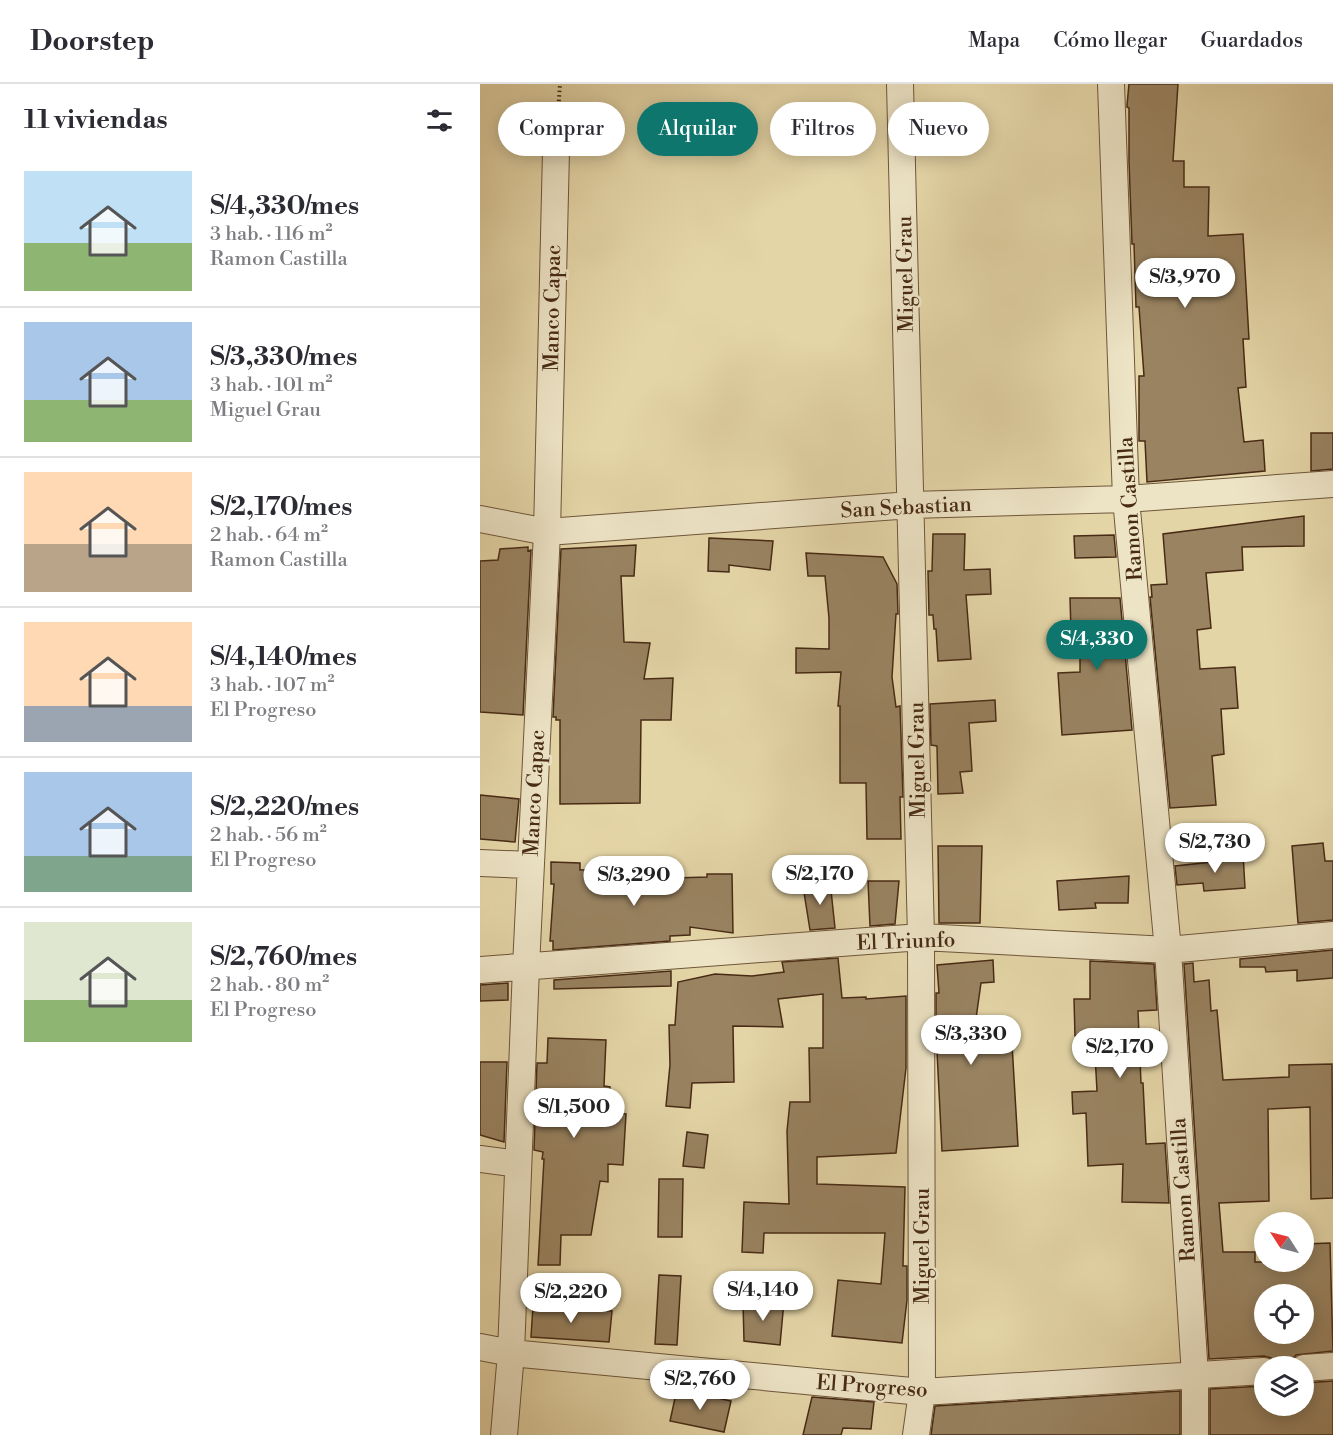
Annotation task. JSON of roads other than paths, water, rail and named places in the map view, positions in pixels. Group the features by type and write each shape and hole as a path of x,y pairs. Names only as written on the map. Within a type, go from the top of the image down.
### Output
{"street":[{"name":"Miguel Grau","path":"900,84 921,937 922,1392 916,1435"},
{"name":"Ramon Castilla","path":"1111,84 1126,499 1168,950 1195,1376 1195,1435"},
{"name":"Manco Capac","path":"504,1435 511,1353 530,865 547,532 556,156"},
{"name":"San Sebastian","path":"480,519 547,532 911,505 1126,499 1333,484"},
{"path":"480,863 530,865"},
{"name":"El Triunfo","path":"480,970 921,937 1168,950 1333,935"},
{"path":"480,1159 518,1164"},
{"name":"El Progreso","path":"480,1347 511,1353 922,1392 1254,1372"},
{"path":"1314,1367 1333,1366"}]}
